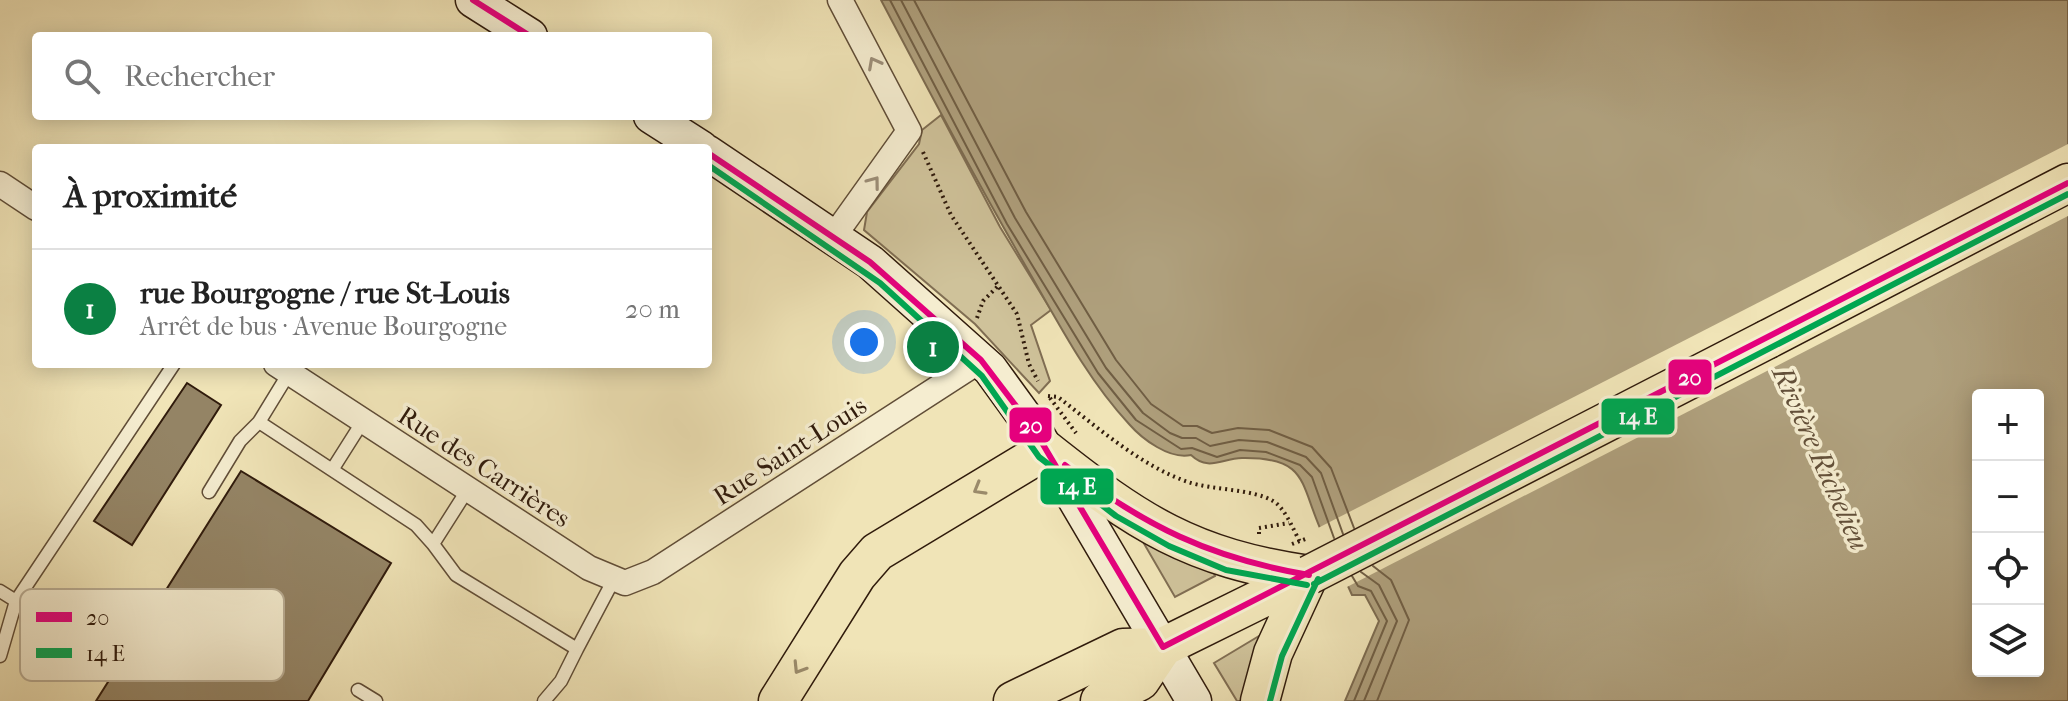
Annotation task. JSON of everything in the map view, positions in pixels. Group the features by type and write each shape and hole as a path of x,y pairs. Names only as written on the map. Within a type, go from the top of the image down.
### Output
{"main road":[{"path":"1100,701 1140,681 1163,647 1306,561 1768,339 2068,183"},
{"path":"778,701 857,575 877,552 1060,439 1122,508 1173,537 1230,561 1306,561"},
{"path":"1260,701 1273,653 1306,561"},
{"path":"1013,701 1123,648 1163,647"}],"street":[{"path":"473,0 524,32"},
{"path":"834,236 909,131 840,0"},
{"path":"657,120 695,144"},
{"path":"712,156 834,236 886,275 981,360 1012,396 1060,439 1163,647 1194,701"},
{"path":"0,184 32,205"},
{"name":"Rue Saint-Louis","path":"619,582 653,572 981,360"},
{"name":"Rue des Carrières","path":"282,368 468,489 619,582"}],"lane":[{"path":"24,589 171,368"},
{"path":"209,492 240,441 259,422 282,368"},
{"path":"332,470 363,421"},
{"path":"259,422 416,525 456,575 577,649"},
{"path":"433,544 468,489"},
{"path":"544,701 561,681 619,582"},
{"path":"0,591 20,602"},
{"path":"0,656 20,595"},
{"path":"358,690 376,701"}],"path":[{"path":"919,144 951,215 1019,320 1028,359 1048,396 1060,439"},
{"path":"975,324 983,301 999,286"},
{"path":"1048,396 1058,397 1164,471 1200,486 1269,499 1279,505 1306,561"},
{"path":"1263,528 1289,523"}],"shaded area":[{"path":"941,115 1000,227 1051,310 1031,325 1050,381 1039,393 975,324 864,230 867,212 919,144 922,130"},
{"path":"1139,535 1214,573 1215,576 1175,597"},
{"path":"1264,633 1247,701 1237,701 1214,663"}],"water":[{"name":"Rivière Richelieu","path":"881,0 2068,0 2068,701 1345,701 1379,621 1365,595 1352,595 1298,475 1279,462 1263,459 1242,458 1204,463 1191,455 1166,451 1141,436 1088,372 974,174"}],"pier":[{"path":"2068,144 2068,216 1345,588 1316,529"}],"building":[{"path":"187,383 221,405 132,545 94,521"},
{"path":"241,471 391,563 308,701 96,701 109,681 284,681 284,589 167,589"}],"transit line":[{"name":"20","path":"473,0 524,32"},
{"name":"20","path":"712,156 870,262 981,360 1035,431 1163,647 2068,183"},
{"path":"712,168 880,283 982,376 1039,457 1116,516 1169,546 1226,570 1307,585"},
{"path":"1314,584 2068,194"},
{"name":"20","path":"1065,465 1123,506 1180,536 1240,559 1309,575"},
{"path":"1270,701 1282,656 1318,579"}],"place":[{"name":"rue Bourgogne / rue St-Louis","path":"933,347"}]}
